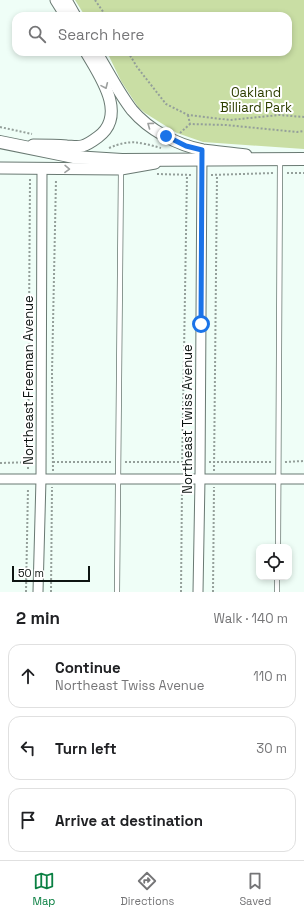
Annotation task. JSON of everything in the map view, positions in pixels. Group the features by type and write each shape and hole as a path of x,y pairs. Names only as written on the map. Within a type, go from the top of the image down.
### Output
{"main road":[{"path":"0,142 74,157 122,160 176,160 202,155 304,159"}],"street":[{"path":"56,0 64,12"},
{"path":"66,0 73,12"},
{"path":"12,145 82,146 99,136 108,127 112,114 110,101 106,89 88,56"},
{"path":"98,56 119,91 141,119 155,129 202,155"},
{"name":"Northeast Twiss Avenue","path":"198,592 202,155"},
{"path":"0,168 121,169 176,160"},
{"name":"Northeast Freeman Avenue","path":"38,592 41,479 42,168"},
{"path":"0,479 304,479"}],"lane":[{"path":"278,544 280,159"},
{"path":"117,592 121,169"},
{"path":"277,592 278,580"}],"path":[{"path":"95,0 103,12"},
{"path":"131,56 166,104 188,115 230,120 279,115 304,117"},
{"path":"188,115 190,124 226,125 297,132 304,131"},
{"path":"280,173 304,173"},
{"path":"26,592 30,174"},
{"path":"50,592 56,174"},
{"path":"181,592 187,174"},
{"path":"212,592 217,175"},
{"path":"0,463 304,462"}],"green space":[{"name":"Oakland Billiard Park","path":"75,0 304,0 304,149 203,142 177,133 138,107 121,81 109,56 292,56 292,12 82,12"}],"route":[{"path":"166,136 186,146 202,150 201,324"}]}
